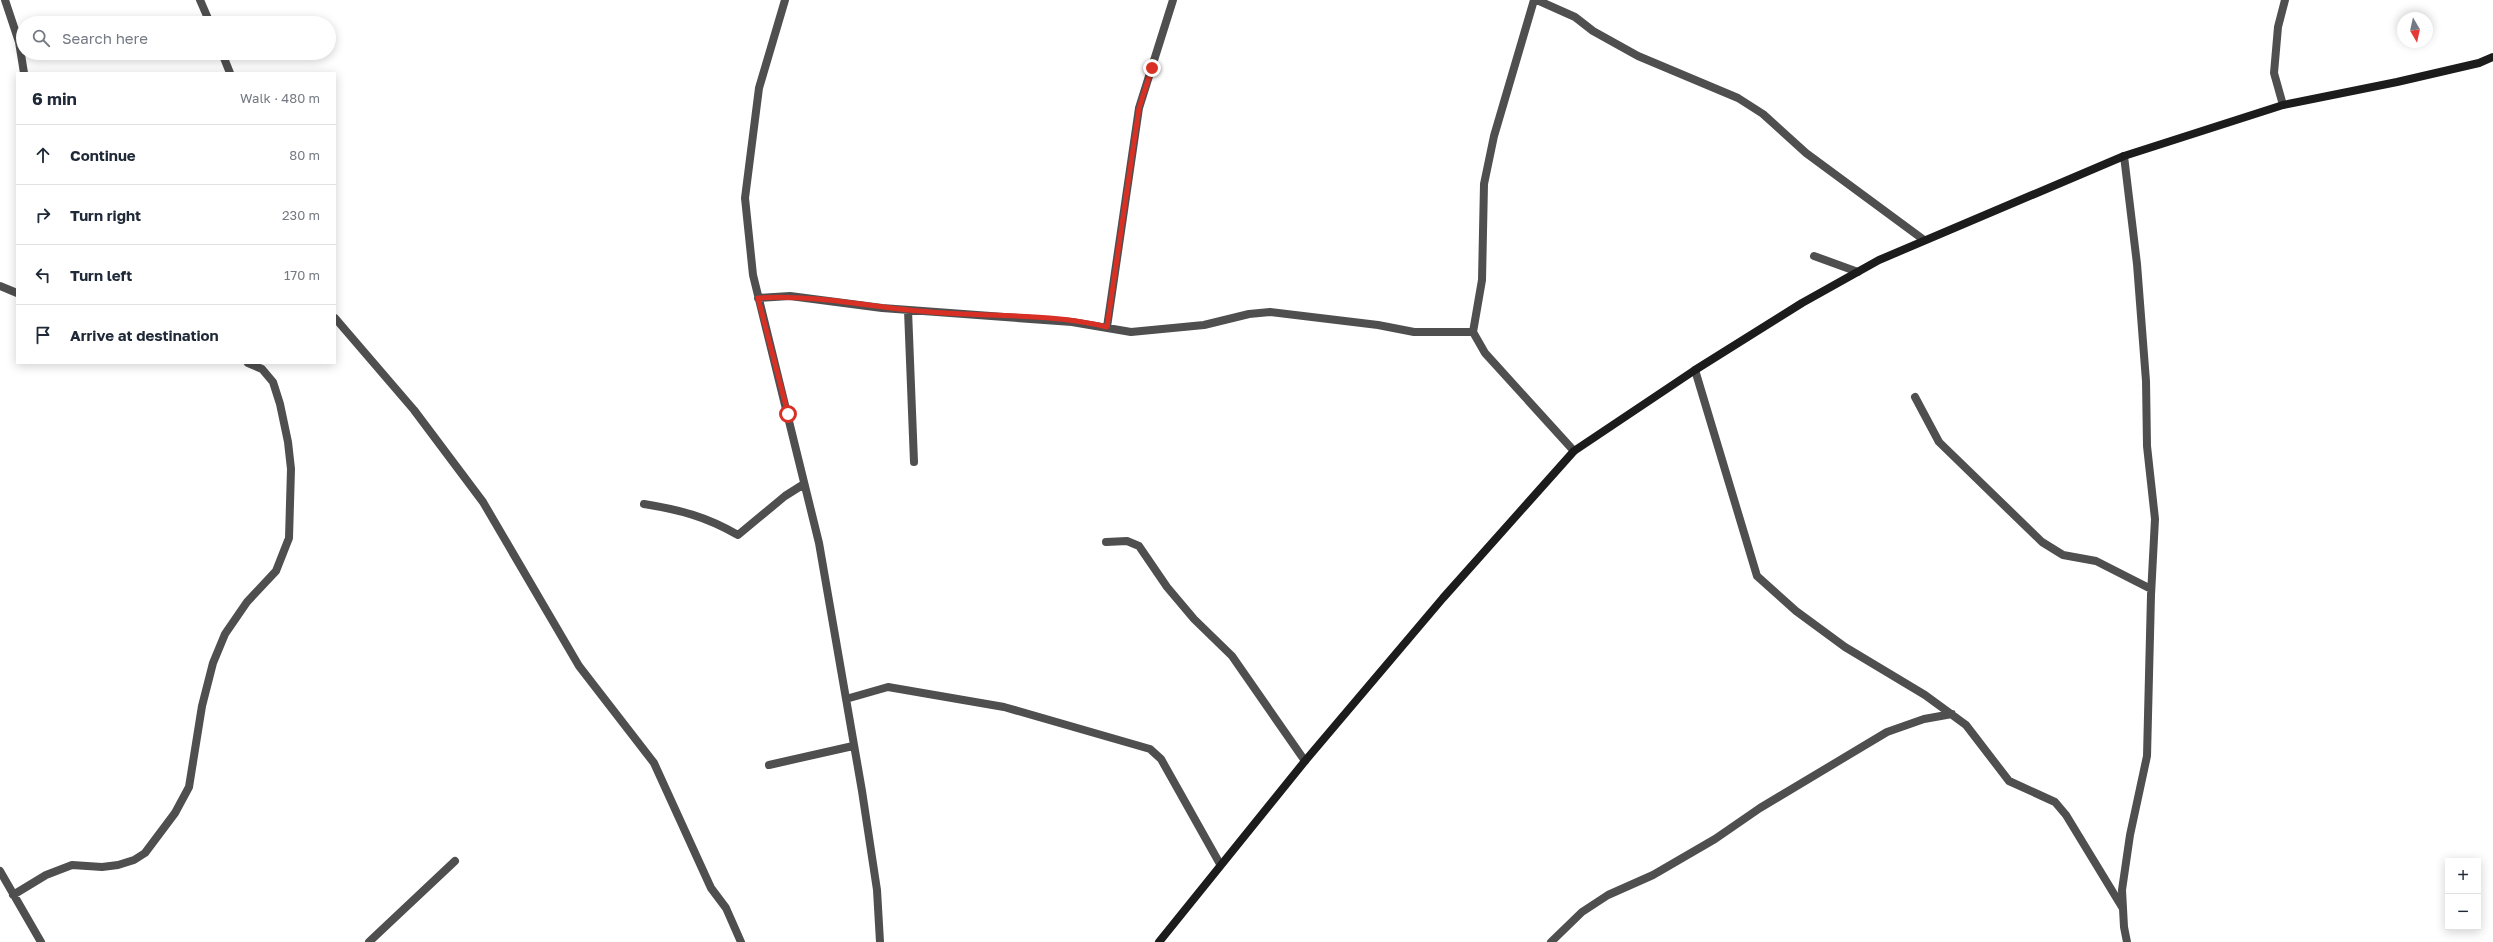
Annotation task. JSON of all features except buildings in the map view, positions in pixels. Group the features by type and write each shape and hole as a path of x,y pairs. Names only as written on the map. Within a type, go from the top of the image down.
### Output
{"street":[{"path":"5,0 16,33"},
{"path":"200,0 207,16"},
{"path":"785,0 759,88 745,198 753,275 819,543 862,791 877,890 880,942"},
{"path":"1107,327 1139,108 1173,0"},
{"path":"1574,450 1485,353 1473,332 1482,280 1484,184 1494,136 1536,0 1574,17 1593,31 1638,56 1738,98 1763,114 1806,153 1924,240"},
{"path":"2283,105 2274,73 2278,27 2285,0"},
{"path":"1159,942 1167,938 1220,864 1305,761 1443,598 1574,450 1695,370 1858,272 1924,240 2124,156 2283,105 2397,82 2479,63 2493,57"},
{"path":"22,60 24,72"},
{"path":"225,60 230,72"},
{"path":"2124,156 2137,264 2146,381 2148,454 2155,519 2151,589 2147,756 2125,864 2122,908 2127,942"},
{"path":"1814,256 1858,272"},
{"path":"0,286 16,293"},
{"path":"758,298 790,296 908,310 1034,318 1107,327 1131,332 1147,329 1174,329 1204,326 1249,314 1270,312 1350,321 1414,332 1473,332"},
{"path":"908,310 914,462"},
{"path":"336,319 414,410 483,502 579,666 654,763 711,888 726,908 740,942"},
{"path":"13,896 46,875 72,865 102,867 118,865 134,860 145,854 171,820 189,787 202,706 213,663 225,634 247,602 276,571 289,538 291,470 288,442 280,404 273,382 262,369 250,364"},
{"path":"1695,370 1756,576 1796,611 1845,647 1925,695 1966,725 2009,781 2055,802 2066,815 2122,908"},
{"path":"1915,397 1939,442 2042,542 2063,555 2096,561 2151,589"},
{"path":"644,504 677,510 712,520 738,535 785,496 804,484"},
{"path":"1106,542 1127,541 1139,546 1167,587 1194,619 1232,656 1305,761"},
{"path":"846,699 888,688 1004,707 1150,748 1161,759 1220,864"},
{"path":"1551,942 1582,912 1608,895 1653,875 1715,839 1766,804 1887,732 1924,719 1952,714"},
{"path":"769,765 853,746"},
{"path":"369,942 454,861"},
{"path":"0,871 13,896 41,942"}],"route":[{"path":"788,414 758,298 790,296 882,308 1026,318 1107,327 1139,108 1152,68"}]}
